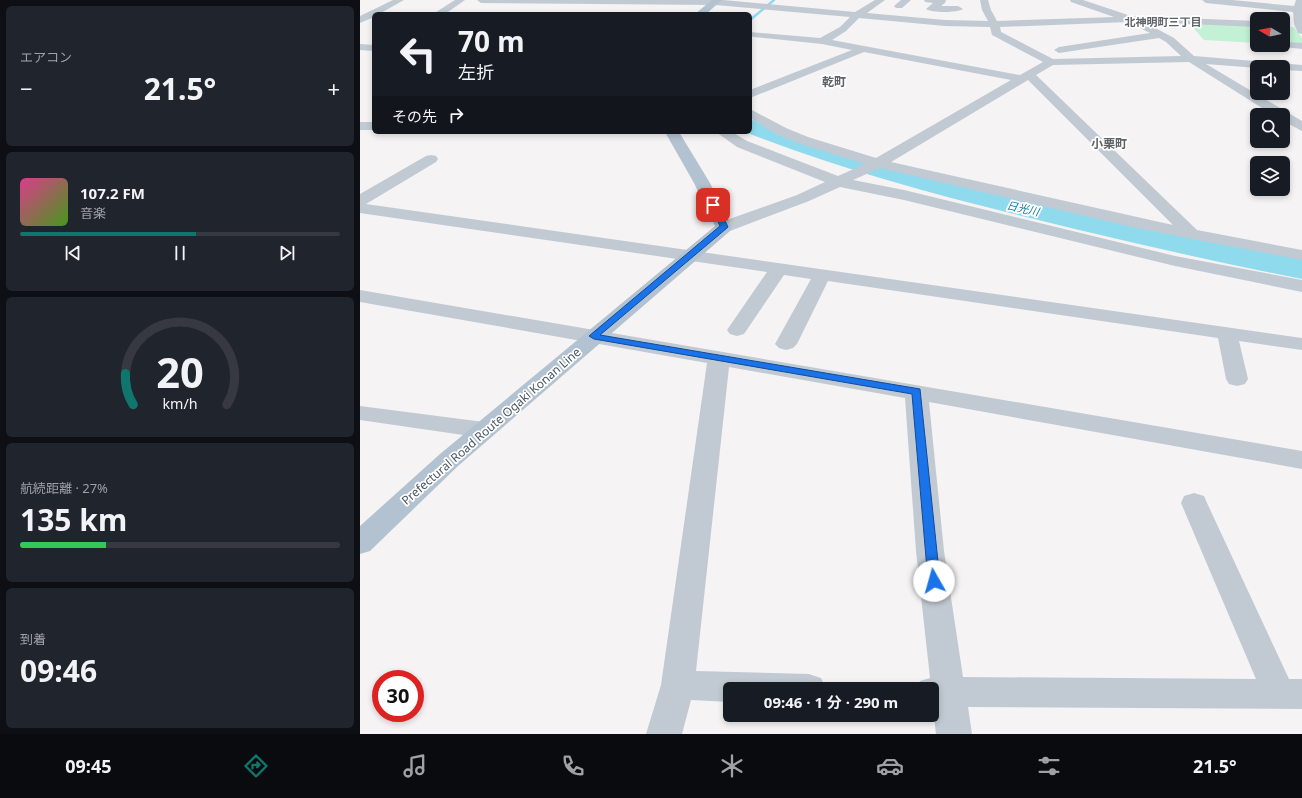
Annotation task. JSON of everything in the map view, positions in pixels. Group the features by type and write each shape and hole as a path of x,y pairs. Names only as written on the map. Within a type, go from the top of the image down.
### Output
{"main road":[{"path":"703,12 717,1"},
{"path":"673,134 702,183 724,227"},
{"name":"Prefectural Road Route Ogaki Konan Line","path":"360,543 449,460 724,227"}],"street":[{"path":"376,12 400,0"},
{"path":"441,12 461,0"},
{"path":"481,0 717,1 753,3 779,8 945,23 995,24 1130,19 1250,24"},
{"path":"773,17 779,8 790,0"},
{"path":"822,41 843,28 857,15 881,0"},
{"path":"1074,0 1130,19 1170,40 1191,59 1271,108"},
{"path":"1206,0 1300,7 1298,27"},
{"path":"744,12 753,3"},
{"path":"912,5 930,4 979,7 995,24 996,33 1051,62"},
{"path":"360,20 372,14"},
{"path":"752,35 763,26"},
{"path":"752,35 822,41 1025,77 1192,234"},
{"path":"1036,54 1160,35"},
{"path":"1290,45 1302,46"},
{"path":"360,48 372,48"},
{"path":"752,93 863,49"},
{"path":"724,227 803,198 877,164 1051,62 1191,59 1302,68"},
{"path":"752,114 781,131 795,137 877,164 1141,224 1302,255"},
{"path":"1290,120 1302,127"},
{"path":"360,126 372,126"},
{"path":"726,134 742,144 841,181 1176,261 1302,286"},
{"path":"360,201 431,159"},
{"path":"360,208 1302,344"},
{"path":"737,330 778,269"},
{"path":"786,344 822,275"},
{"path":"360,296 1302,460"},
{"path":"1227,333 1237,379"},
{"path":"664,734 678,685 719,358"},
{"path":"916,392 930,551 940,693 954,734"},
{"path":"360,413 484,430"},
{"path":"940,693 1291,694 1194,503"},
{"path":"678,685 723,686"}],"green space":[{"path":"1189,23 1250,26 1250,43 1204,40"},
{"path":"1290,27 1294,27 1302,38 1302,45 1290,44"}],"waterway":[{"name":"日光川","path":"752,18 774,0"},
{"name":"日光川","path":"752,127 870,168 952,190 1034,211 1160,240 1302,269"}],"district":[{"name":"北神明町三丁目","path":"1163,21"},
{"name":"乾町","path":"834,81"},
{"name":"小栗町","path":"1109,143"}],"route":[{"path":"713,205 724,227 594,336 916,392 934,581"}]}
